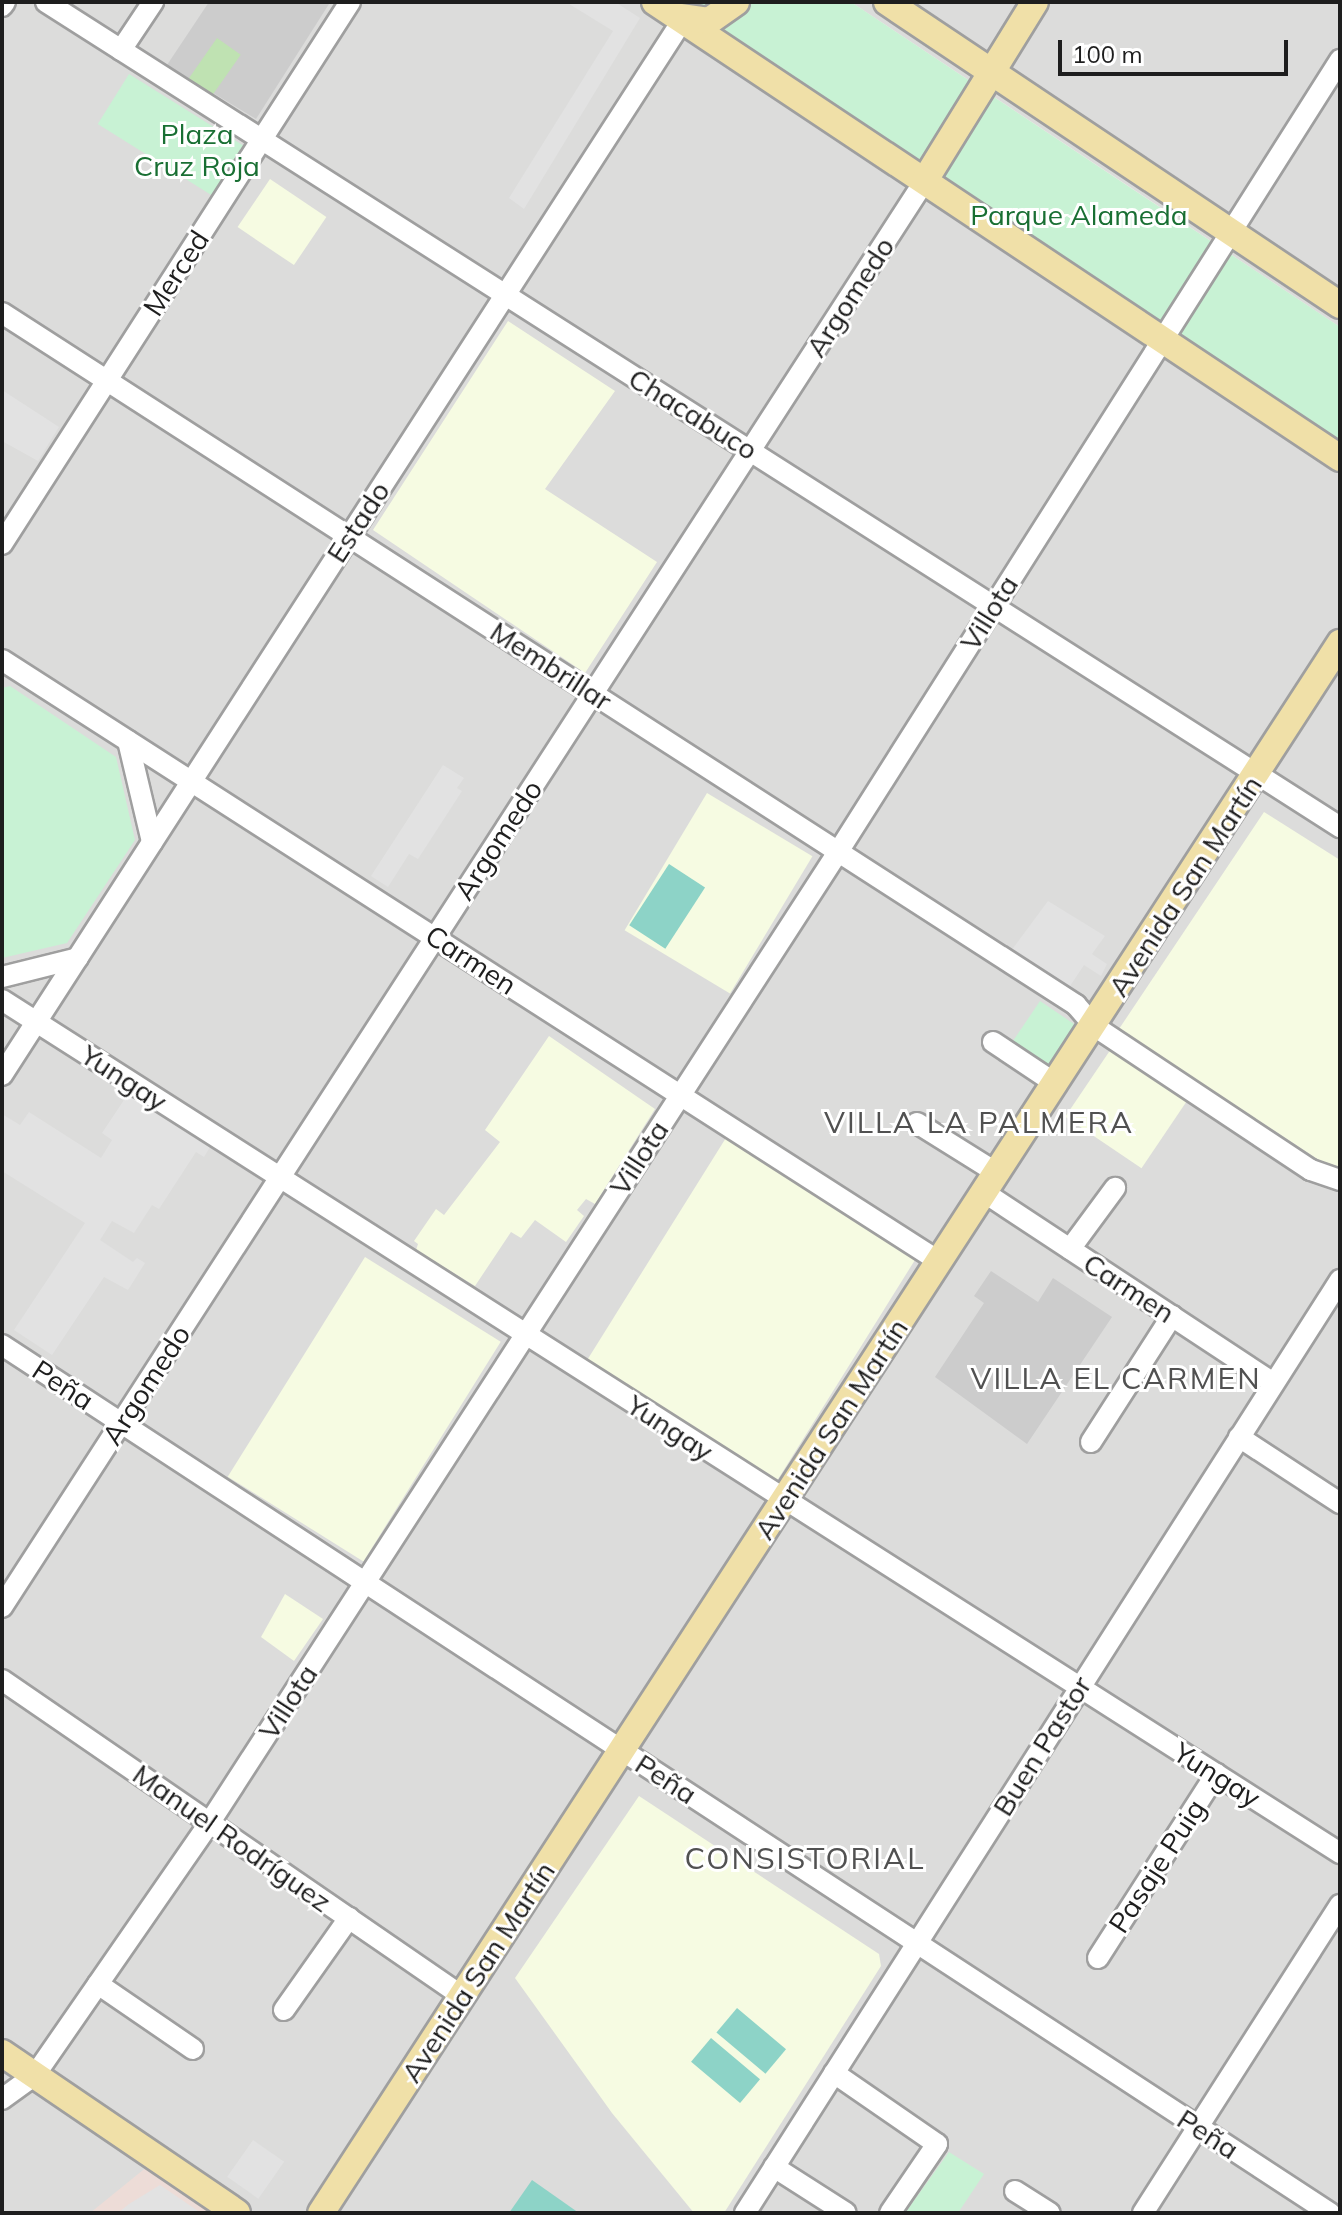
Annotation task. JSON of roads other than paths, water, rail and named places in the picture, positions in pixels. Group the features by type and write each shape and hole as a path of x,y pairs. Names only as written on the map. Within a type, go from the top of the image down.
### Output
{"main road":[{"path":"655,2 681,8 709,21 736,2"},
{"path":"887,2 1340,305"},
{"name":"Argomedo","path":"925,180 1035,2"},
{"path":"681,8 925,180 1340,458"},
{"name":"Avenida San Martín","path":"321,2213 1340,643"},
{"path":"2,2053 237,2213"}],"street":[{"name":"Chacabuco","path":"46,2 1340,827"},
{"path":"121,50 153,2"},
{"name":"Merced","path":"2,544 350,2"},
{"path":"681,8 694,17 720,2"},
{"name":"Estado","path":"2,1075 505,294 681,8"},
{"name":"Villota","path":"2,2099 35,2075 210,1822 838,852 1340,60"},
{"name":"Argomedo","path":"2,1607 925,180"},
{"name":"Membrillar","path":"2,313 1076,1005 1094,1026 1311,1170 1340,1180"},
{"name":"Carmen","path":"6,666 191,781 940,1262"},
{"path":"128,741 152,842"},
{"path":"2,977 78,958"},
{"name":"Yungay","path":"2,1000 1340,1853"},
{"path":"993,1042 1056,1084"},
{"name":"Carmen","path":"917,1123 1070,1249 1273,1383"},
{"path":"1070,1249 1115,1188"},
{"name":"Buen Pastor","path":"745,2213 1340,1280"},
{"path":"1091,1442 1172,1316"},
{"name":"Peña","path":"2,1345 1330,2213"},
{"path":"1239,1437 1340,1503"},
{"name":"Manuel Rodríguez","path":"2,1680 462,1996"},
{"name":"Pasaje Puig","path":"1098,1958 1216,1774"},
{"path":"1143,2213 1340,1905"},
{"path":"284,2010 349,1918"},
{"path":"98,1984 193,2049"},
{"path":"834,2073 937,2144 890,2213"},
{"path":"774,2167 846,2213"},
{"path":"1015,2191 1050,2213"}],"district":[{"name":"VILLA LA PALMERA","path":"979,1122"},
{"name":"VILLA EL CARMEN","path":"1116,1378"},
{"name":"CONSISTORIAL","path":"805,1858"}],"park label":[{"name":"Plaza Cruz Roja","path":"197,150"},
{"name":"Parque Alameda","path":"1079,215"}]}
